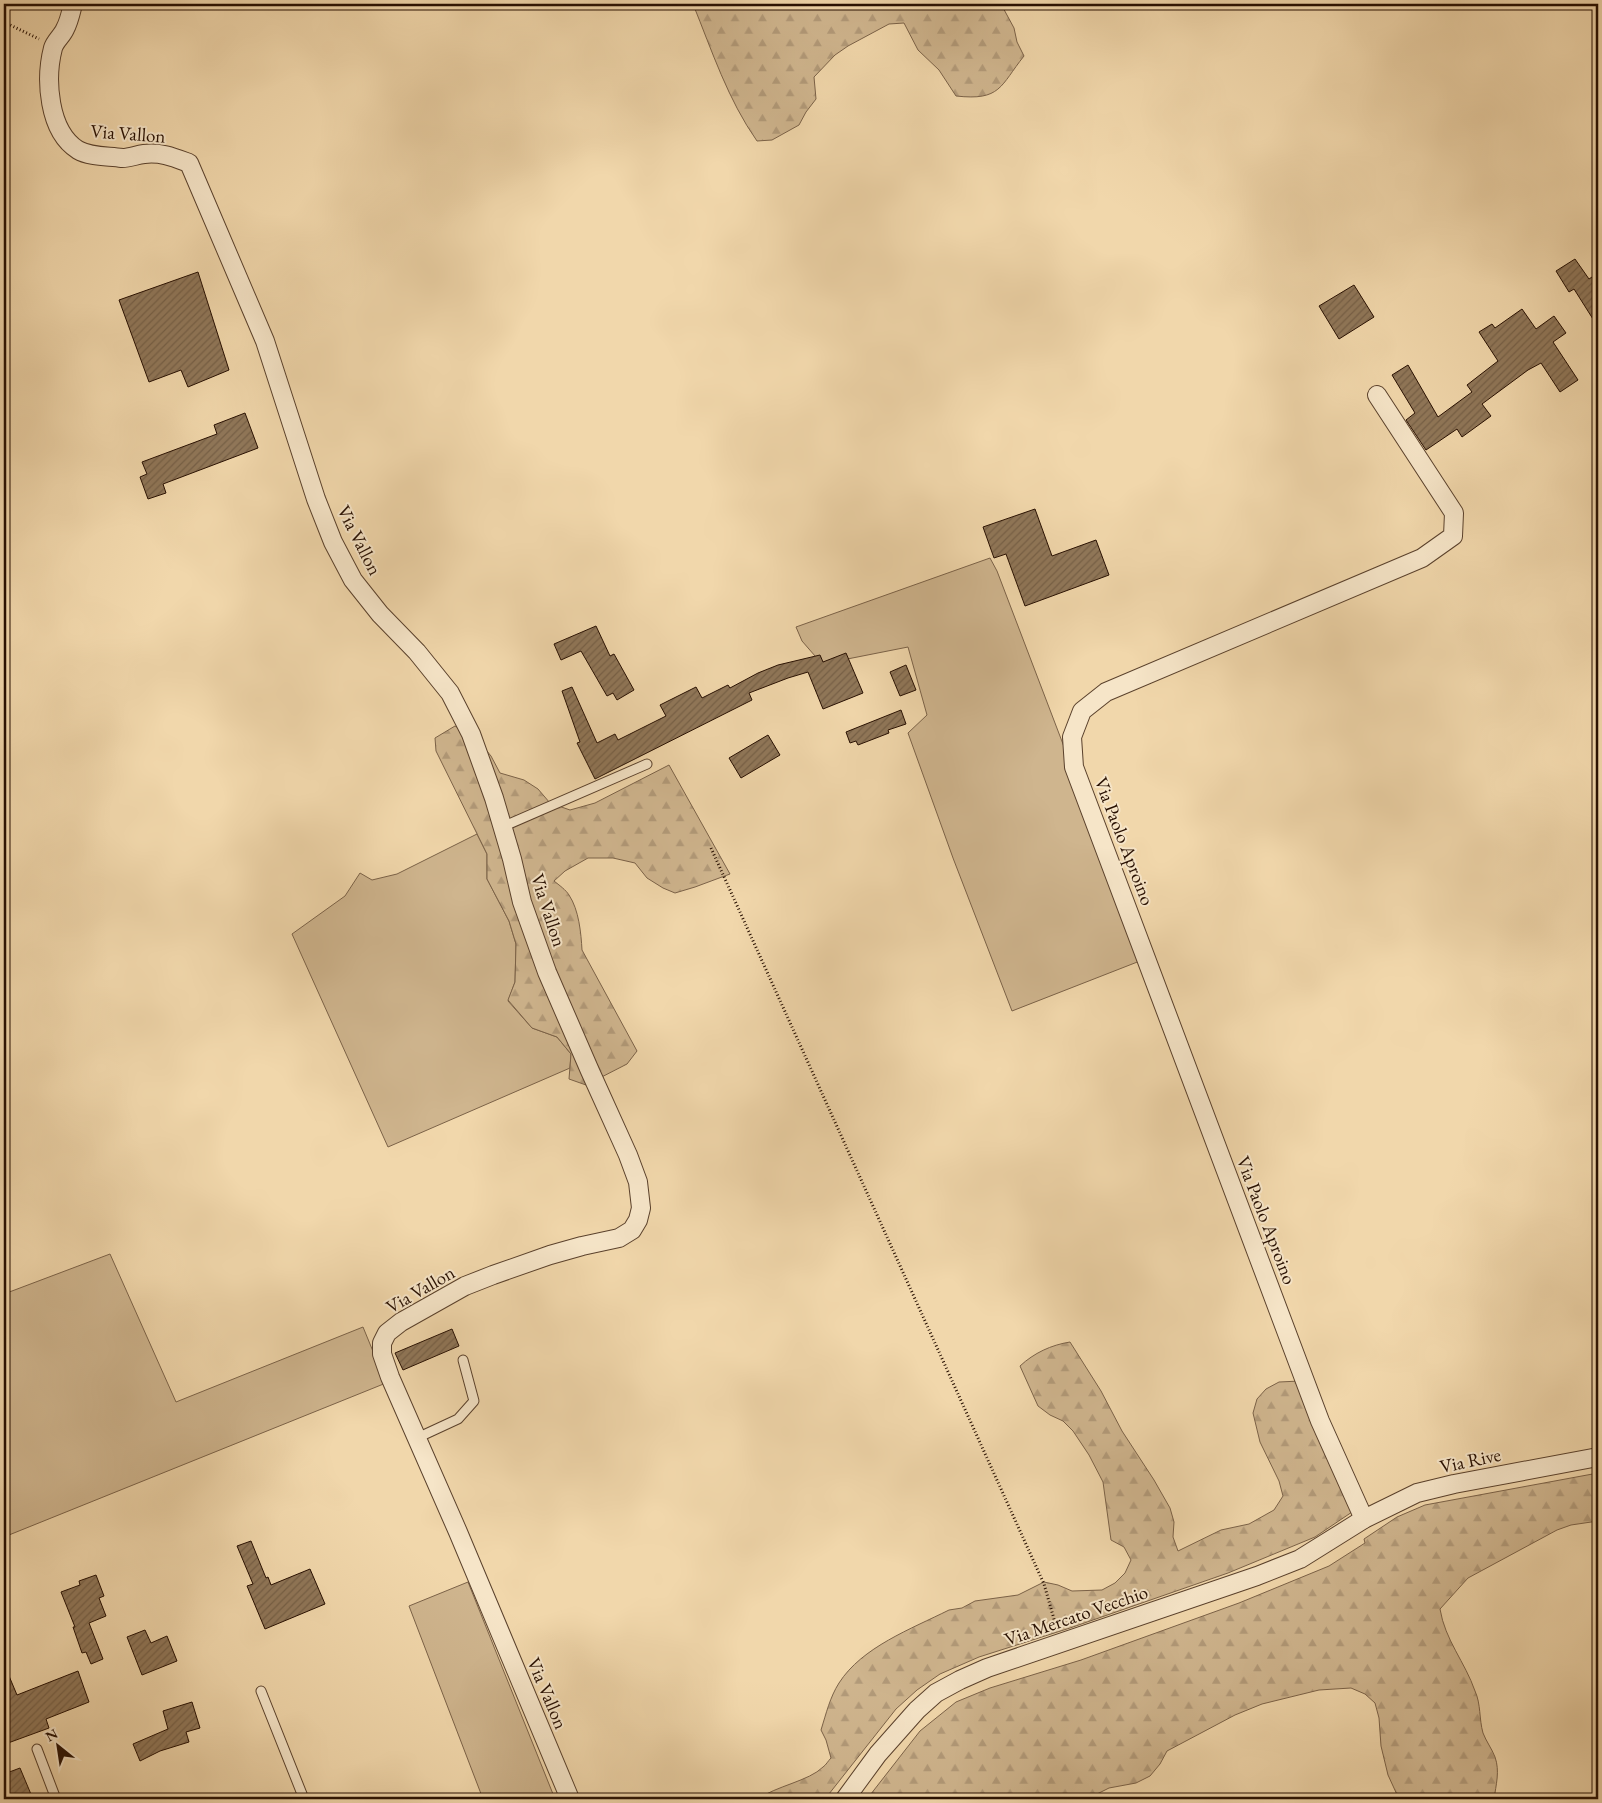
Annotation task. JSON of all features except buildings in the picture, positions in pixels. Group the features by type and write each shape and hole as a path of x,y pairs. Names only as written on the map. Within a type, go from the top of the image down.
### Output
{"street":[{"name":"Via Vallon","path":"73,4 66,28 53,46 48,72 54,117 59,132 72,145 87,154 129,158 142,154 156,153 166,154 189,163 264,341 316,499 333,542 353,580 380,614 417,652 450,693 471,734 502,827 522,902 547,972 628,1154 638,1182 641,1208 638,1220 632,1230 619,1238 550,1255 465,1286 401,1322 387,1333 382,1343 382,1354 570,1799"},
{"name":"Via Paolo Aproino","path":"1360,1521 1320,1421 1074,767 1072,737 1082,711 1106,692 1422,558 1453,536 1454,513 1377,395"},
{"name":"Via Rive","path":"1360,1521 1426,1491 1598,1457"},
{"name":"Via Mercato Vecchio","path":"845,1799 878,1754 917,1710 936,1693 987,1668 1257,1576 1300,1559 1360,1521"}],"lane":[{"path":"502,827 647,764"},
{"path":"417,1438 458,1420 474,1401 463,1360"},
{"path":"261,1691 304,1799"},
{"path":"37,1749 56,1799"}],"path":[{"path":"4,22 53,46"},
{"path":"711,848 1044,1584 1061,1642"}],"green space":[{"path":"693,4 1001,4 1014,28 1017,42 1024,56 998,89 982,96 956,96 939,70 918,50 904,23 889,24 835,55 814,77 816,99 799,125 772,140 757,141 729,92"},
{"path":"990,558 997,571 1145,959 1012,1011 953,858 908,733 927,715 908,647 822,664 802,641 796,627"},
{"path":"455,726 477,739 491,756 500,773 524,780 538,789 550,803 570,810 595,803 669,765 730,874 675,893 647,878 635,863 613,858 588,858 565,871 554,881 566,891 572,901 579,922 582,950 637,1051 627,1064 586,1085 569,1079 571,1054 557,1037 532,1028 508,1000 515,982 516,944 509,921 487,879 487,854 436,751 435,738"},
{"path":"477,834 487,854 487,879 509,921 516,944 515,982 508,1001 532,1028 557,1037 571,1054 570,1068 388,1147 292,934 345,896 360,873 372,880 397,874"},
{"path":"110,1254 176,1402 363,1327 386,1383 4,1537 4,1294"},
{"path":"1070,1342 1170,1508 1174,1522 1173,1537 1178,1551 1221,1530 1249,1524 1274,1510 1283,1496 1279,1481 1260,1442 1253,1413 1257,1399 1266,1389 1279,1382 1300,1381 1355,1510 1315,1537 1228,1573 1070,1628 979,1657 940,1674 917,1690 896,1709 825,1799 758,1799 765,1794 817,1772 831,1758 821,1730 836,1688 849,1670 888,1640 949,1610 962,1608 975,1601 1018,1595 1044,1582 1072,1591 1102,1590 1115,1583 1125,1573 1131,1560 1124,1547 1111,1540 1103,1482 1089,1455 1073,1431 1063,1421 1050,1415 1038,1406 1020,1366 1043,1350"},
{"path":"1598,1473 1598,1521 1571,1525 1557,1530 1468,1578 1440,1609 1446,1631 1477,1696 1483,1733 1495,1757 1497,1783 1494,1799 1399,1799 1388,1775 1381,1746 1379,1718 1375,1703 1365,1694 1351,1688 1319,1690 1262,1704 1235,1715 1167,1751 1160,1764 1150,1776 1136,1783 1109,1788 1095,1795 1080,1798 1064,1796 1055,1799 867,1799 920,1731 956,1702 990,1688 1081,1660 1239,1603 1329,1566 1365,1543 1364,1539 1397,1517 1425,1505"},
{"path":"468,1582 555,1799 483,1799 409,1606"}]}
